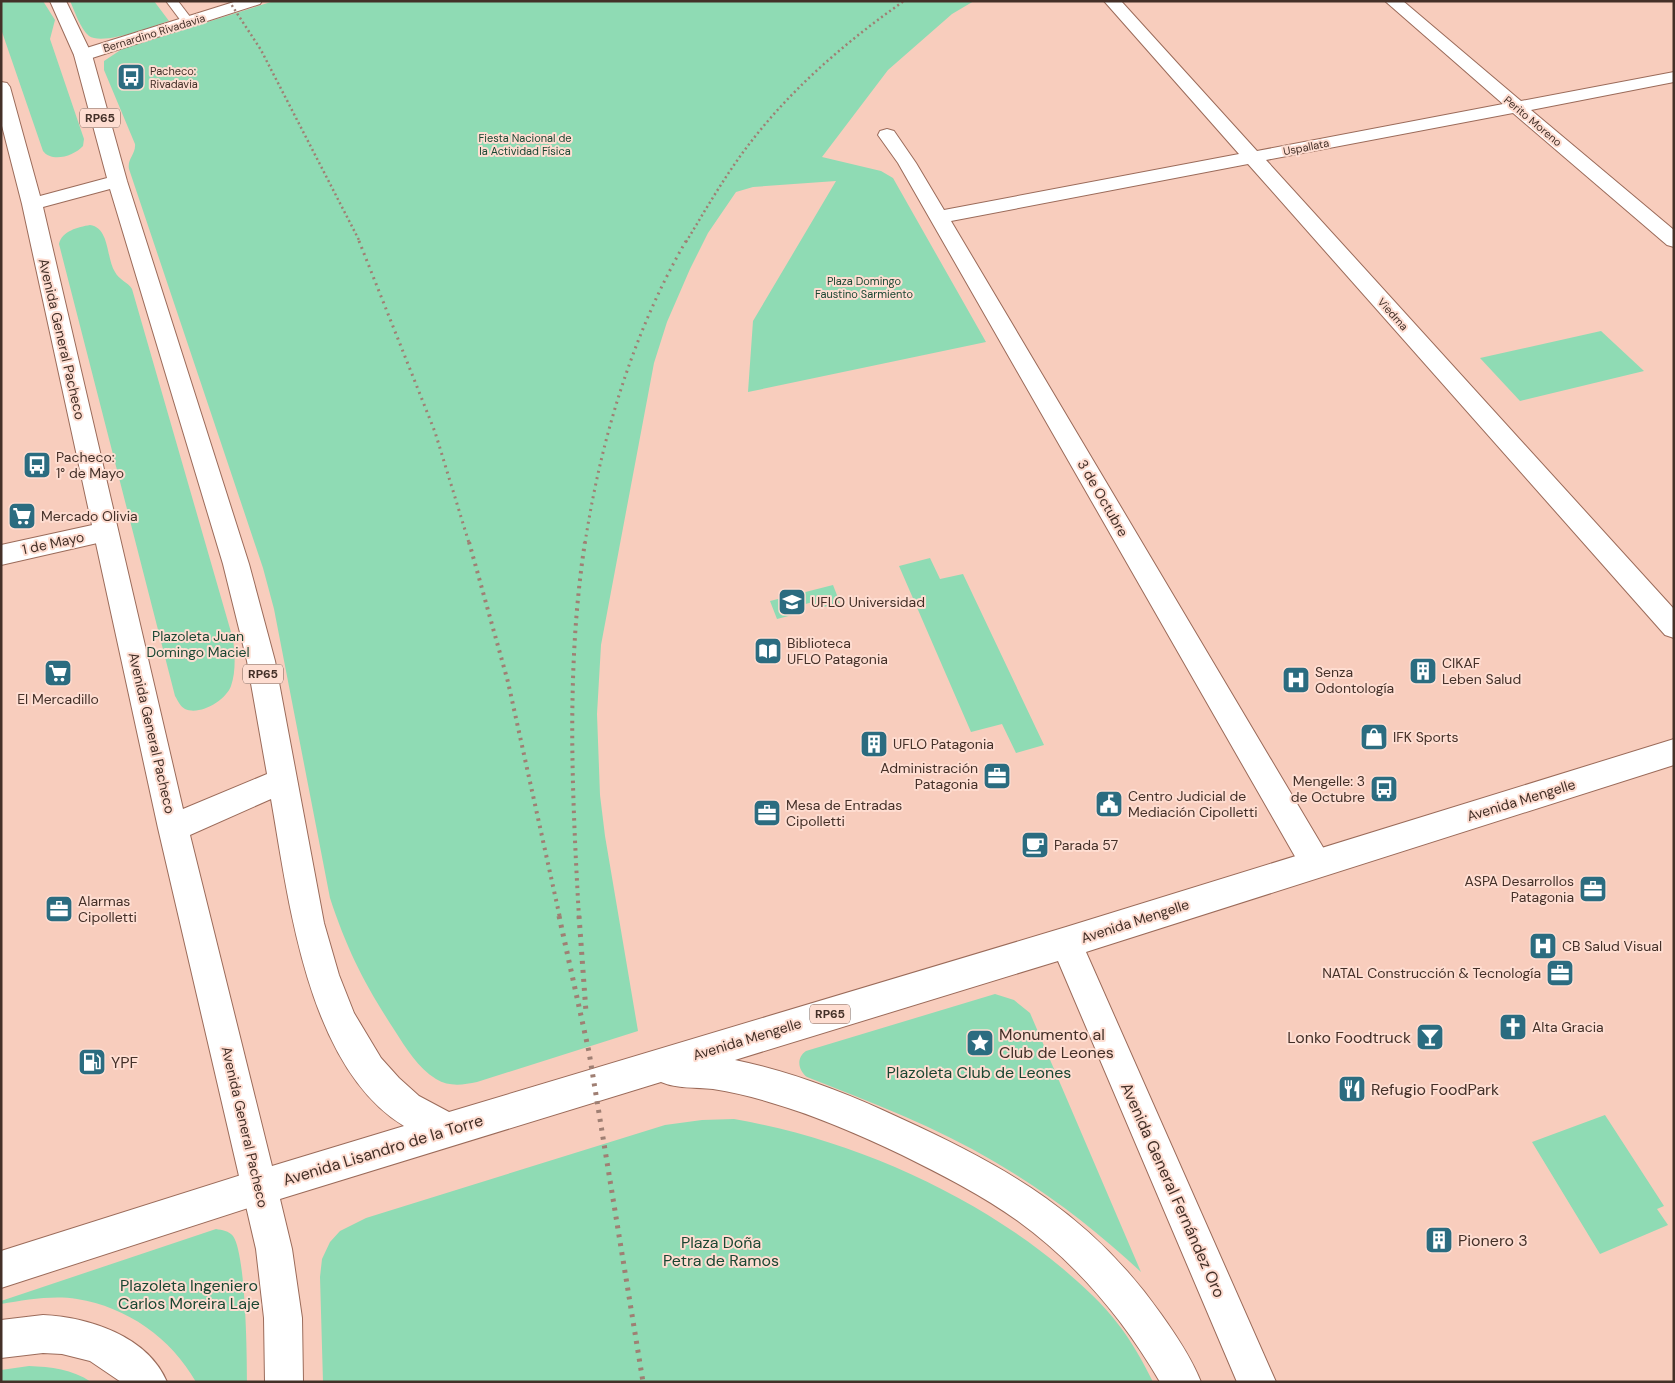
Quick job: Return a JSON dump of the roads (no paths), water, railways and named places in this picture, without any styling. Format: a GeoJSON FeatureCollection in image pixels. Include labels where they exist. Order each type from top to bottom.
{"type":"FeatureCollection","features":[{"type":"Feature","properties":{"kind":"main road","name":"RP65"},"geometry":{"type":"LineString","coordinates":[[58,1],[83,55],[118,181],[239,573],[261,661],[308,923],[319,966],[334,1010],[354,1050],[380,1084],[409,1109],[448,1130]]}},
{"type":"Feature","properties":{"kind":"main road","name":"Bernardino Rivadavia"},"geometry":{"type":"LineString","coordinates":[[83,55],[254,1]]}},
{"type":"Feature","properties":{"kind":"main road","name":"Viedma"},"geometry":{"type":"LineString","coordinates":[[1112,1],[1674,627]]}},
{"type":"Feature","properties":{"kind":"main road","name":"Perito Moreno"},"geometry":{"type":"LineString","coordinates":[[1393,1],[1674,241]]}},
{"type":"Feature","properties":{"kind":"main road","name":"Uspallata"},"geometry":{"type":"LineString","coordinates":[[939,218],[1674,77]]}},
{"type":"Feature","properties":{"kind":"main road","name":"Avenida General Pacheco"},"geometry":{"type":"LineString","coordinates":[[1,88],[32,204],[173,828],[260,1187],[280,1285],[284,1382]]}},
{"type":"Feature","properties":{"kind":"main road","name":"3 de Octubre"},"geometry":{"type":"LineString","coordinates":[[887,135],[898,148],[1316,864]]}},
{"type":"Feature","properties":{"kind":"main road"},"geometry":{"type":"LineString","coordinates":[[32,204],[118,181]]}},
{"type":"Feature","properties":{"kind":"main road","name":"1 de Mayo"},"geometry":{"type":"LineString","coordinates":[[1,555],[106,532]]}},
{"type":"Feature","properties":{"kind":"main road","name":"Avenida Mengelle"},"geometry":{"type":"LineString","coordinates":[[594,1086],[1066,943],[1674,752]]}},
{"type":"Feature","properties":{"kind":"main road"},"geometry":{"type":"LineString","coordinates":[[173,828],[282,782]]}},
{"type":"Feature","properties":{"kind":"main road","name":"Avenida General Fernández Oro"},"geometry":{"type":"LineString","coordinates":[[1066,943],[1257,1382]]}},
{"type":"Feature","properties":{"kind":"main road"},"geometry":{"type":"LineString","coordinates":[[653,1068],[718,1073],[775,1087],[837,1108],[941,1156],[1016,1198],[1058,1230],[1096,1265],[1130,1303],[1160,1344],[1182,1382]]}},
{"type":"Feature","properties":{"kind":"main road","name":"Avenida Lisandro de la Torre"},"geometry":{"type":"LineString","coordinates":[[1,1270],[260,1187],[594,1086]]}},
{"type":"Feature","properties":{"kind":"main road"},"geometry":{"type":"LineString","coordinates":[[1,1339],[24,1334],[62,1334],[97,1343],[124,1359],[148,1382]]}},
{"type":"Feature","properties":{"kind":"lane"},"geometry":{"type":"LineString","coordinates":[[172,1],[188,22]]}},
{"type":"Feature","properties":{"kind":"railway"},"geometry":{"type":"LineString","coordinates":[[229,1],[261,50],[360,242]]}},
{"type":"Feature","properties":{"kind":"railway"},"geometry":{"type":"LineString","coordinates":[[686,242],[741,155],[784,103],[822,66],[862,32],[904,1]]}},
{"type":"Feature","properties":{"kind":"railway"},"geometry":{"type":"LineString","coordinates":[[359,241],[435,432],[469,543]]}},
{"type":"Feature","properties":{"kind":"railway"},"geometry":{"type":"LineString","coordinates":[[585,543],[600,465],[622,387],[650,312],[686,241]]}},
{"type":"Feature","properties":{"kind":"railway"},"geometry":{"type":"LineString","coordinates":[[469,542],[508,682],[560,918]]}},
{"type":"Feature","properties":{"kind":"railway"},"geometry":{"type":"LineString","coordinates":[[579,918],[572,730],[575,635],[585,542]]}},
{"type":"Feature","properties":{"kind":"railway"},"geometry":{"type":"LineString","coordinates":[[559,916],[589,1052],[643,1382]]}},
{"type":"Feature","properties":{"kind":"railway"},"geometry":{"type":"LineString","coordinates":[[579,916],[586,1012]]}},
{"type":"Feature","properties":{"kind":"place","name":"Pacheco: Rivadavia"},"geometry":{"type":"Point","coordinates":[131,77]}},
{"type":"Feature","properties":{"kind":"place","name":"Pacheco: 1° de Mayo"},"geometry":{"type":"Point","coordinates":[37,465]}},
{"type":"Feature","properties":{"kind":"place","name":"Mercado Olivia"},"geometry":{"type":"Point","coordinates":[22,516]}},
{"type":"Feature","properties":{"kind":"place","name":"UFLO Universidad"},"geometry":{"type":"Point","coordinates":[792,602]}},
{"type":"Feature","properties":{"kind":"place","name":"Biblioteca UFLO Patagonia"},"geometry":{"type":"Point","coordinates":[768,651]}},
{"type":"Feature","properties":{"kind":"place","name":"CIKAF Leben Salud"},"geometry":{"type":"Point","coordinates":[1423,671]}},
{"type":"Feature","properties":{"kind":"place","name":"El Mercadillo"},"geometry":{"type":"Point","coordinates":[58,673]}},
{"type":"Feature","properties":{"kind":"place","name":"Senza Odontología"},"geometry":{"type":"Point","coordinates":[1296,680]}},
{"type":"Feature","properties":{"kind":"place","name":"IFK Sports"},"geometry":{"type":"Point","coordinates":[1374,737]}},
{"type":"Feature","properties":{"kind":"place","name":"UFLO Patagonia"},"geometry":{"type":"Point","coordinates":[874,744]}},
{"type":"Feature","properties":{"kind":"place","name":"Administración Patagonia"},"geometry":{"type":"Point","coordinates":[997,776]}},
{"type":"Feature","properties":{"kind":"place","name":"Mengelle: 3 de Octubre"},"geometry":{"type":"Point","coordinates":[1384,789]}},
{"type":"Feature","properties":{"kind":"place","name":"Centro Judicial de Mediación Cipolletti"},"geometry":{"type":"Point","coordinates":[1109,804]}},
{"type":"Feature","properties":{"kind":"place","name":"Mesa de Entradas Cipolletti"},"geometry":{"type":"Point","coordinates":[767,813]}},
{"type":"Feature","properties":{"kind":"place","name":"Parada 57"},"geometry":{"type":"Point","coordinates":[1035,845]}},
{"type":"Feature","properties":{"kind":"place","name":"ASPA Desarrollos Patagonia"},"geometry":{"type":"Point","coordinates":[1593,889]}},
{"type":"Feature","properties":{"kind":"place","name":"Alarmas Cipolletti"},"geometry":{"type":"Point","coordinates":[59,909]}},
{"type":"Feature","properties":{"kind":"place","name":"CB Salud Visual"},"geometry":{"type":"Point","coordinates":[1543,946]}},
{"type":"Feature","properties":{"kind":"place","name":"NATAL Construcción & Tecnología"},"geometry":{"type":"Point","coordinates":[1560,973]}},
{"type":"Feature","properties":{"kind":"place","name":"Alta Gracia"},"geometry":{"type":"Point","coordinates":[1513,1027]}},
{"type":"Feature","properties":{"kind":"place","name":"Lonko Foodtruck"},"geometry":{"type":"Point","coordinates":[1430,1037]}},
{"type":"Feature","properties":{"kind":"place","name":"Monumento al Club de Leones"},"geometry":{"type":"Point","coordinates":[980,1043]}},
{"type":"Feature","properties":{"kind":"place","name":"YPF"},"geometry":{"type":"Point","coordinates":[92,1062]}},
{"type":"Feature","properties":{"kind":"place","name":"Refugio FoodPark"},"geometry":{"type":"Point","coordinates":[1352,1089]}},
{"type":"Feature","properties":{"kind":"place","name":"Pionero 3"},"geometry":{"type":"Point","coordinates":[1439,1240]}},
{"type":"Feature","properties":{"kind":"park label","name":"Fiesta Nacional de la Actividad Física"},"geometry":{"type":"Point","coordinates":[525,144]}},
{"type":"Feature","properties":{"kind":"park label","name":"Plaza Domingo Faustino Sarmiento"},"geometry":{"type":"Point","coordinates":[864,287]}},
{"type":"Feature","properties":{"kind":"park label","name":"Plazoleta Juan Domingo Maciel"},"geometry":{"type":"Point","coordinates":[198,644]}},
{"type":"Feature","properties":{"kind":"park label","name":"Plazoleta Club de Leones"},"geometry":{"type":"Point","coordinates":[979,1072]}},
{"type":"Feature","properties":{"kind":"park label","name":"Plaza Doña Petra de Ramos"},"geometry":{"type":"Point","coordinates":[721,1251]}},
{"type":"Feature","properties":{"kind":"park label","name":"Plazoleta Ingeniero Carlos Moreira Laje"},"geometry":{"type":"Point","coordinates":[189,1294]}}]}
